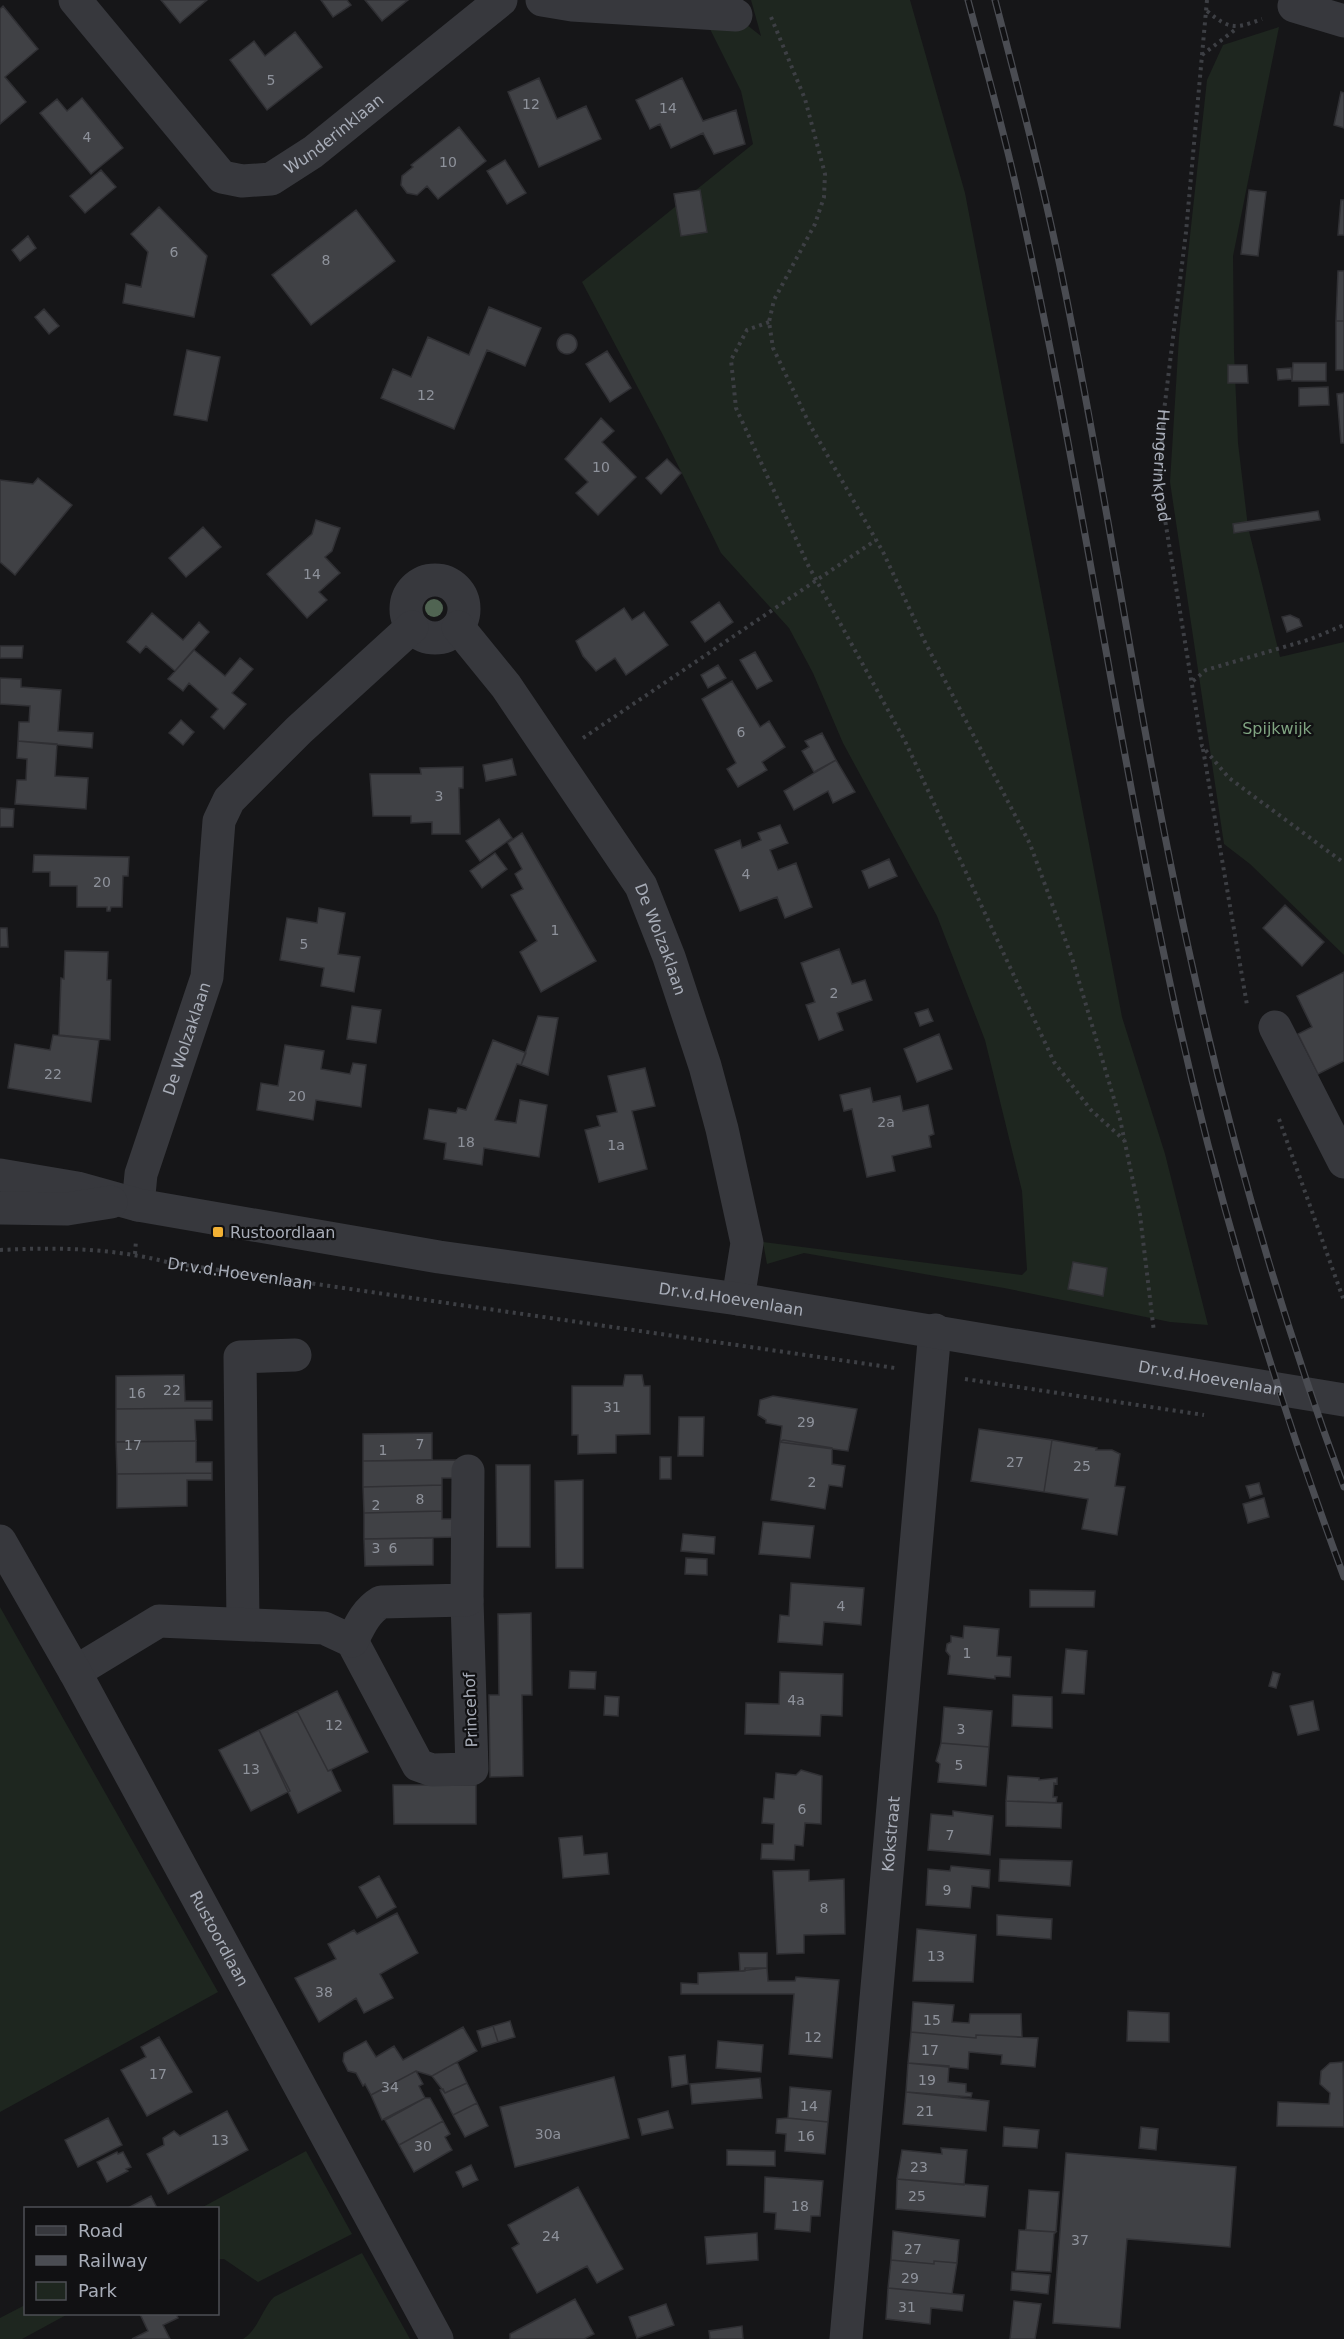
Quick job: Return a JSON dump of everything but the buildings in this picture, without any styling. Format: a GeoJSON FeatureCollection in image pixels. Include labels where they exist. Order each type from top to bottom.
{"type":"FeatureCollection","features":[{"type":"Feature","properties":{"kind":"street","name":"Wunderinklaan"},"geometry":{"type":"LineString","coordinates":[[75,0],[222,177],[256,181],[271,179],[313,152],[501,0]]}},
{"type":"Feature","properties":{"kind":"street"},"geometry":{"type":"LineString","coordinates":[[542,0],[572,5],[752,11]]}},
{"type":"Feature","properties":{"kind":"street"},"geometry":{"type":"LineString","coordinates":[[1294,6],[1344,21]]}},
{"type":"Feature","properties":{"kind":"street"},"geometry":{"type":"LineString","coordinates":[[429,581],[442,581],[453,587],[462,597],[464,610],[458,627],[441,638],[428,638],[412,627],[406,609],[409,596],[417,586],[429,581]]}},
{"type":"Feature","properties":{"kind":"street","name":"De Wolzaklaan"},"geometry":{"type":"LineString","coordinates":[[128,1203],[141,1174],[207,977],[219,821],[229,800],[307,723],[412,627]]}},
{"type":"Feature","properties":{"kind":"street","name":"De Wolzaklaan"},"geometry":{"type":"LineString","coordinates":[[458,627],[506,686],[641,886],[669,957],[716,1108],[747,1243],[738,1299]]}},
{"type":"Feature","properties":{"kind":"street"},"geometry":{"type":"LineString","coordinates":[[1275,1027],[1344,1162]]}},
{"type":"Feature","properties":{"kind":"street","name":"Dr.v.d.Hoevenlaan"},"geometry":{"type":"LineString","coordinates":[[0,1175],[77,1188],[128,1203],[439,1257],[738,1299],[935,1330],[1344,1400]]}},
{"type":"Feature","properties":{"kind":"street","name":"Dr.v.d.Hoevenlaan"},"geometry":{"type":"LineString","coordinates":[[0,1208],[67,1209],[128,1203]]}},
{"type":"Feature","properties":{"kind":"street","name":"Kokstraat"},"geometry":{"type":"LineString","coordinates":[[846,2339],[935,1330]]}},
{"type":"Feature","properties":{"kind":"street"},"geometry":{"type":"LineString","coordinates":[[243,1623],[240,1357],[295,1355]]}},
{"type":"Feature","properties":{"kind":"street","name":"Princehof"},"geometry":{"type":"LineString","coordinates":[[352,1641],[418,1765],[432,1770],[472,1769],[467,1600],[468,1471]]}},
{"type":"Feature","properties":{"kind":"street","name":"Rustoordlaan"},"geometry":{"type":"LineString","coordinates":[[0,1541],[75,1672],[437,2339]]}},
{"type":"Feature","properties":{"kind":"street"},"geometry":{"type":"LineString","coordinates":[[75,1672],[159,1621],[324,1628],[352,1641],[362,1620],[372,1608],[381,1602],[467,1600]]}},
{"type":"Feature","properties":{"kind":"path","name":"Hungerinkpad"},"geometry":{"type":"LineString","coordinates":[[1207,0],[1186,232],[1164,411],[1159,483],[1202,746],[1229,778],[1344,863]]}},
{"type":"Feature","properties":{"kind":"path"},"geometry":{"type":"LineString","coordinates":[[1201,56],[1237,28],[1294,6]]}},
{"type":"Feature","properties":{"kind":"path"},"geometry":{"type":"LineString","coordinates":[[1207,10],[1222,23],[1237,28]]}},
{"type":"Feature","properties":{"kind":"path"},"geometry":{"type":"LineString","coordinates":[[752,11],[805,99],[825,174],[824,196],[815,224],[774,300],[769,322],[773,348],[787,379],[876,540],[926,644],[1030,844],[1072,958],[1125,1140],[1140,1215],[1155,1343]]}},
{"type":"Feature","properties":{"kind":"path"},"geometry":{"type":"LineString","coordinates":[[769,322],[747,330],[731,360],[736,408],[816,580],[905,741],[1054,1062],[1090,1110],[1125,1140]]}},
{"type":"Feature","properties":{"kind":"path"},"geometry":{"type":"LineString","coordinates":[[554,756],[627,710],[734,634],[876,540]]}},
{"type":"Feature","properties":{"kind":"path"},"geometry":{"type":"LineString","coordinates":[[1192,681],[1206,670],[1311,639],[1344,626]]}},
{"type":"Feature","properties":{"kind":"path","name":"Dr.v.d.Hoevenlaan"},"geometry":{"type":"LineString","coordinates":[[0,1250],[53,1247],[137,1254],[171,1263],[930,1373],[1154,1410]]}},
{"type":"Feature","properties":{"kind":"green space"},"geometry":{"type":"Polygon","coordinates":[[[751,0],[910,0],[965,193],[1122,1017],[1165,1154],[1208,1325],[1170,1322],[1004,1288],[804,1253],[767,1264],[763,1242],[1022,1275],[1027,1270],[1022,1191],[985,1040],[937,916],[843,743],[813,673],[789,628],[721,553],[664,437],[582,282],[753,144],[741,91],[706,21],[747,25],[761,36],[751,0]]]}},
{"type":"Feature","properties":{"kind":"green space","name":"Spijkwijk"},"geometry":{"type":"Polygon","coordinates":[[[1279,27],[1233,256],[1238,443],[1248,527],[1280,657],[1344,642],[1344,955],[1250,864],[1224,844],[1170,482],[1179,337],[1207,80],[1223,45],[1279,27]]]}},
{"type":"Feature","properties":{"kind":"green space"},"geometry":{"type":"Polygon","coordinates":[[[0,1607],[218,1992],[0,2112],[0,1607]]]}},
{"type":"Feature","properties":{"kind":"green space"},"geometry":{"type":"Polygon","coordinates":[[[306,2151],[352,2234],[258,2282],[224,2259],[219,2259],[219,2207],[203,2207],[306,2151]]]}},
{"type":"Feature","properties":{"kind":"green space"},"geometry":{"type":"Polygon","coordinates":[[[362,2253],[410,2339],[243,2339],[252,2330],[274,2297],[362,2253]]]}},
{"type":"Feature","properties":{"kind":"green space"},"geometry":{"type":"Polygon","coordinates":[[[24,2306],[24,2315],[66,2315],[22,2339],[0,2339],[0,2318],[24,2306]]]}},
{"type":"Feature","properties":{"kind":"railway"},"geometry":{"type":"LineString","coordinates":[[968,0],[1010,159],[1037,282],[1149,883],[1187,1059],[1246,1283],[1292,1431],[1344,1577]]}},
{"type":"Feature","properties":{"kind":"railway"},"geometry":{"type":"LineString","coordinates":[[995,0],[1039,172],[1062,276],[1096,452],[1142,716],[1176,891],[1210,1042],[1243,1171],[1280,1299],[1344,1487]]}},
{"type":"Feature","properties":{"kind":"place","name":"Rustoordlaan"},"geometry":{"type":"Point","coordinates":[218,1232]}}]}
